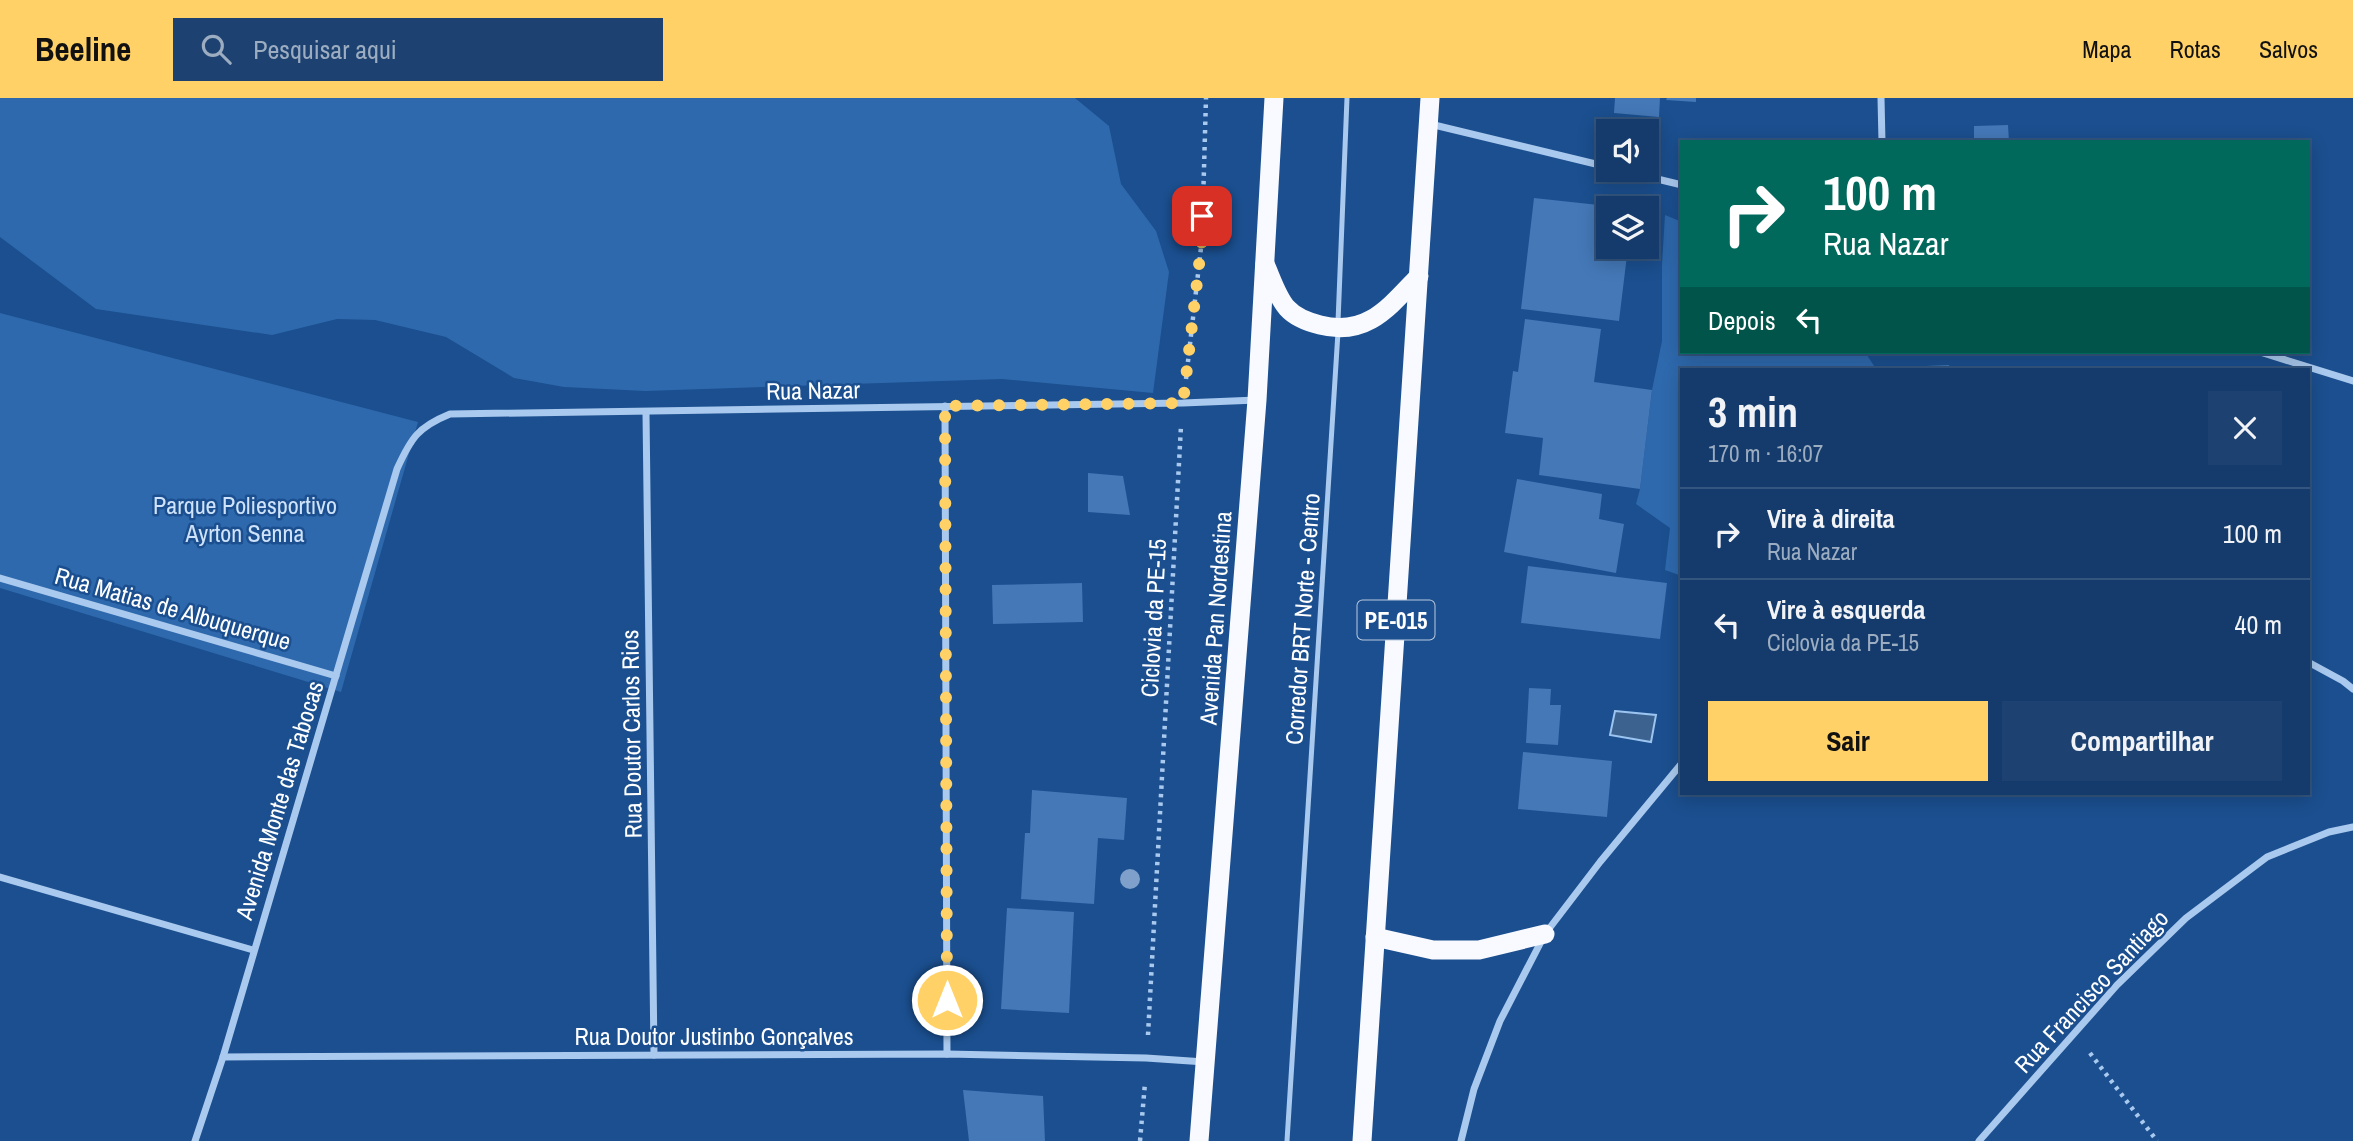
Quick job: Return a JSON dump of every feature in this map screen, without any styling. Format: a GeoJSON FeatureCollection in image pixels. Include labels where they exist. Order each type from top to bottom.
{"type":"FeatureCollection","features":[{"type":"Feature","properties":{"kind":"highway","name":"Avenida Pan Nordestina"},"geometry":{"type":"LineString","coordinates":[[1199,1141],[1257,400],[1274,98]]}},
{"type":"Feature","properties":{"kind":"highway","name":"PE-015"},"geometry":{"type":"LineString","coordinates":[[1362,1141],[1430,98]]}},
{"type":"Feature","properties":{"kind":"highway"},"geometry":{"type":"LineString","coordinates":[[1264,263],[1286,308],[1306,322],[1338,330],[1369,323],[1419,276]]}},
{"type":"Feature","properties":{"kind":"highway"},"geometry":{"type":"LineString","coordinates":[[1376,937],[1433,950],[1479,950],[1545,934]]}},
{"type":"Feature","properties":{"kind":"street"},"geometry":{"type":"LineString","coordinates":[[1881,98],[1882,140]]}},
{"type":"Feature","properties":{"kind":"street"},"geometry":{"type":"LineString","coordinates":[[1430,124],[1596,164]]}},
{"type":"Feature","properties":{"kind":"street"},"geometry":{"type":"LineString","coordinates":[[1659,179],[1680,185]]}},
{"type":"Feature","properties":{"kind":"street"},"geometry":{"type":"LineString","coordinates":[[2266,354],[2353,381]]}},
{"type":"Feature","properties":{"kind":"street","name":"Rua Nazar"},"geometry":{"type":"LineString","coordinates":[[397,469],[410,442],[430,422],[450,415],[1257,400]]}},
{"type":"Feature","properties":{"kind":"street"},"geometry":{"type":"LineString","coordinates":[[945,406],[947,1054]]}},
{"type":"Feature","properties":{"kind":"street","name":"Rua Doutor Carlos Rios"},"geometry":{"type":"LineString","coordinates":[[646,413],[654,1055]]}},
{"type":"Feature","properties":{"kind":"street","name":"Avenida Monte das Tabocas"},"geometry":{"type":"LineString","coordinates":[[195,1141],[223,1057],[397,469]]}},
{"type":"Feature","properties":{"kind":"street","name":"Rua Matias de Albuquerque"},"geometry":{"type":"LineString","coordinates":[[0,578],[336,676]]}},
{"type":"Feature","properties":{"kind":"street"},"geometry":{"type":"LineString","coordinates":[[2310,663],[2353,689]]}},
{"type":"Feature","properties":{"kind":"street"},"geometry":{"type":"LineString","coordinates":[[1461,1141],[1474,1089],[1500,1021],[1545,934],[1680,765]]}},
{"type":"Feature","properties":{"kind":"street","name":"Rua Francisco Santiago"},"geometry":{"type":"LineString","coordinates":[[1979,1141],[2117,985],[2186,918],[2267,857],[2329,832],[2353,827]]}},
{"type":"Feature","properties":{"kind":"street"},"geometry":{"type":"LineString","coordinates":[[0,877],[253,950]]}},
{"type":"Feature","properties":{"kind":"street","name":"Rua Doutor Justinbo Gonçalves"},"geometry":{"type":"LineString","coordinates":[[223,1057],[947,1054],[1146,1058],[1206,1062]]}},
{"type":"Feature","properties":{"kind":"lane","name":"Corredor BRT Norte - Centro"},"geometry":{"type":"LineString","coordinates":[[1287,1141],[1338,330],[1348,98]]}},
{"type":"Feature","properties":{"kind":"path","name":"Ciclovia da PE-15"},"geometry":{"type":"LineString","coordinates":[[1140,1141],[1183,403],[1202,239],[1206,98]]}},
{"type":"Feature","properties":{"kind":"path"},"geometry":{"type":"LineString","coordinates":[[2074,1033],[2157,1141]]}},
{"type":"Feature","properties":{"kind":"green space"},"geometry":{"type":"Polygon","coordinates":[[[0,98],[1075,98],[1109,126],[1121,184],[1156,231],[1169,272],[1153,393],[1002,379],[645,391],[564,387],[514,378],[446,337],[375,320],[337,319],[272,335],[96,309],[0,237],[0,98]]]}},
{"type":"Feature","properties":{"kind":"green space"},"geometry":{"type":"Polygon","coordinates":[[[1665,215],[1680,221],[1680,354],[1866,354],[1875,368],[1680,368],[1680,575],[1665,570],[1670,528],[1636,504],[1652,390],[1662,341],[1665,215]]]}},
{"type":"Feature","properties":{"kind":"green space","name":"Parque Poliesportivo Ayrton Senna"},"geometry":{"type":"Polygon","coordinates":[[[0,313],[418,422],[341,692],[0,588],[0,313]]]}},
{"type":"Feature","properties":{"kind":"shaded area"},"geometry":{"type":"Polygon","coordinates":[[[1615,711],[1656,715],[1651,742],[1610,735],[1615,711]]]}},
{"type":"Feature","properties":{"kind":"building"},"geometry":{"type":"Polygon","coordinates":[[[1615,98],[1660,98],[1659,117],[1614,113],[1615,98]]]}},
{"type":"Feature","properties":{"kind":"building"},"geometry":{"type":"Polygon","coordinates":[[[1696,98],[1696,102],[1666,100],[1696,98]]]}},
{"type":"Feature","properties":{"kind":"building"},"geometry":{"type":"Polygon","coordinates":[[[2008,125],[2009,140],[1974,140],[1974,126],[2008,125]]]}},
{"type":"Feature","properties":{"kind":"building"},"geometry":{"type":"Polygon","coordinates":[[[1534,198],[1596,205],[1596,259],[1627,259],[1619,321],[1521,309],[1534,198]]]}},
{"type":"Feature","properties":{"kind":"building"},"geometry":{"type":"Polygon","coordinates":[[[1525,319],[1601,329],[1594,382],[1652,390],[1640,489],[1539,475],[1543,438],[1505,433],[1513,371],[1518,372],[1525,319]]]}},
{"type":"Feature","properties":{"kind":"building"},"geometry":{"type":"Polygon","coordinates":[[[1949,365],[1950,368],[1902,368],[1949,365]]]}},
{"type":"Feature","properties":{"kind":"building"},"geometry":{"type":"Polygon","coordinates":[[[1088,473],[1123,476],[1130,515],[1088,512],[1088,473]]]}},
{"type":"Feature","properties":{"kind":"building"},"geometry":{"type":"Polygon","coordinates":[[[1517,479],[1602,494],[1599,519],[1624,524],[1616,573],[1504,552],[1517,479]]]}},
{"type":"Feature","properties":{"kind":"building"},"geometry":{"type":"Polygon","coordinates":[[[1528,566],[1667,583],[1660,639],[1521,623],[1528,566]]]}},
{"type":"Feature","properties":{"kind":"building"},"geometry":{"type":"Polygon","coordinates":[[[1082,583],[1083,622],[993,624],[992,585],[1082,583]]]}},
{"type":"Feature","properties":{"kind":"building"},"geometry":{"type":"Polygon","coordinates":[[[1529,688],[1551,689],[1550,705],[1561,705],[1558,745],[1526,743],[1529,688]]]}},
{"type":"Feature","properties":{"kind":"building"},"geometry":{"type":"Polygon","coordinates":[[[1523,752],[1612,761],[1607,817],[1518,809],[1523,752]]]}},
{"type":"Feature","properties":{"kind":"building"},"geometry":{"type":"Polygon","coordinates":[[[1032,790],[1127,798],[1124,840],[1098,838],[1094,904],[1021,899],[1025,833],[1030,833],[1032,790]]]}},
{"type":"Feature","properties":{"kind":"building"},"geometry":{"type":"Polygon","coordinates":[[[1007,908],[1074,912],[1069,1013],[1001,1009],[1007,908]]]}},
{"type":"Feature","properties":{"kind":"building"},"geometry":{"type":"Polygon","coordinates":[[[963,1090],[1043,1096],[1045,1141],[969,1141],[963,1090]]]}},
{"type":"Feature","properties":{"kind":"route"},"geometry":{"type":"LineString","coordinates":[[947,1000],[945,406],[1183,403],[1202,239],[1202,216]]}}]}
